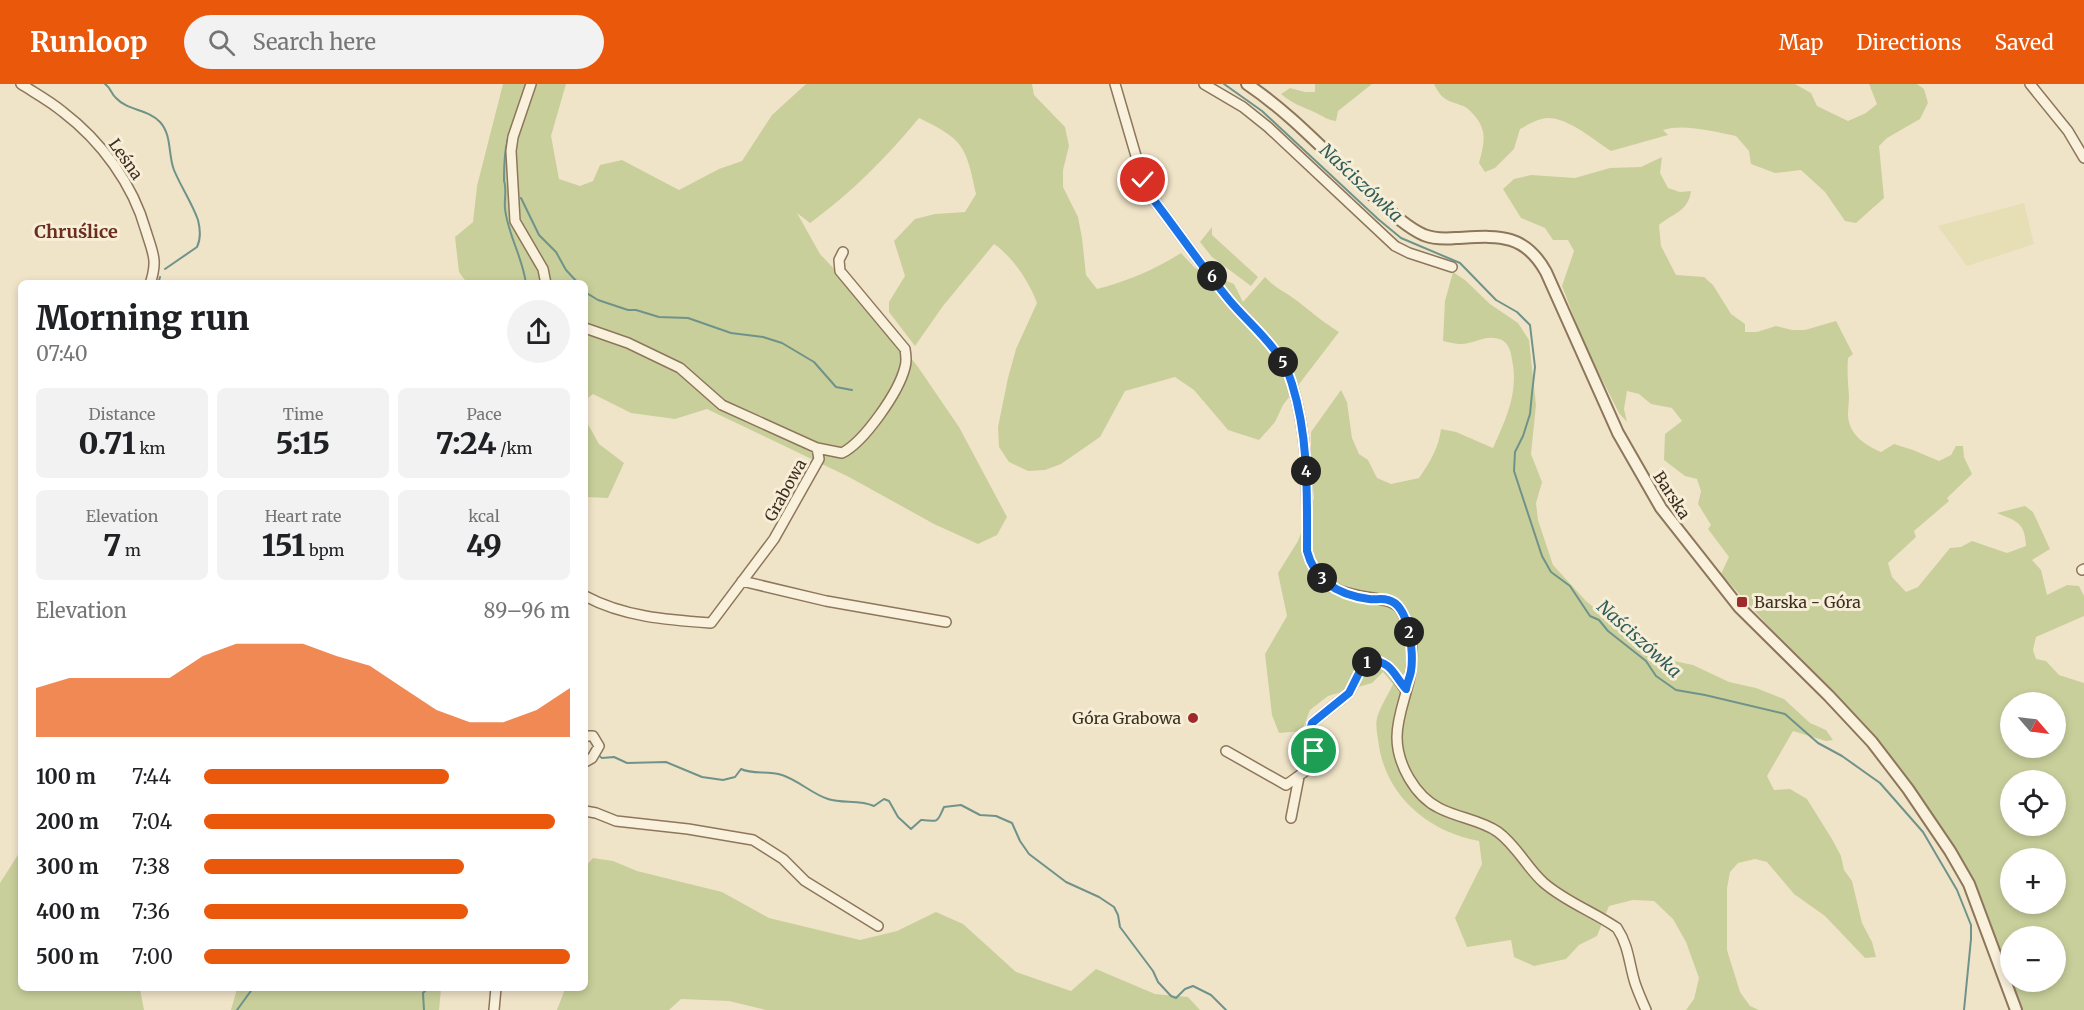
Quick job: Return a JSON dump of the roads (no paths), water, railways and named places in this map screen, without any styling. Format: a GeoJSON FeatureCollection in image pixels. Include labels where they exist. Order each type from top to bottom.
{"type":"FeatureCollection","features":[{"type":"Feature","properties":{"kind":"street","name":"Leśna"},"geometry":{"type":"LineString","coordinates":[[21,84],[63,112],[96,142],[130,189],[156,263],[151,280]]}},
{"type":"Feature","properties":{"kind":"street"},"geometry":{"type":"LineString","coordinates":[[531,84],[513,137],[511,151],[515,221],[543,269],[545,280]]}},
{"type":"Feature","properties":{"kind":"street"},"geometry":{"type":"LineString","coordinates":[[1115,84],[1143,180],[1150,195],[1230,301],[1270,345],[1292,382],[1306,457],[1307,551],[1310,563],[1317,574],[1330,585],[1359,597],[1388,600],[1396,603],[1402,612],[1409,631],[1412,651],[1411,670],[1398,724],[1397,739],[1408,777],[1420,792],[1438,808],[1498,832],[1541,880],[1554,891],[1617,928],[1624,938],[1635,983],[1646,1010]]}},
{"type":"Feature","properties":{"kind":"street"},"geometry":{"type":"LineString","coordinates":[[1204,84],[1243,107],[1268,127],[1395,246],[1452,267]]}},
{"type":"Feature","properties":{"kind":"street","name":"Barska"},"geometry":{"type":"LineString","coordinates":[[1247,84],[1282,108],[1364,187],[1395,215],[1418,231],[1436,238],[1504,237],[1519,242],[1536,255],[1546,272],[1618,433],[1661,508],[1739,607],[1872,742],[1908,789],[1967,878],[2016,1010]]}},
{"type":"Feature","properties":{"kind":"street"},"geometry":{"type":"LineString","coordinates":[[2030,84],[2068,130],[2084,158]]}},
{"type":"Feature","properties":{"kind":"street"},"geometry":{"type":"LineString","coordinates":[[817,448],[842,453],[858,443],[892,396],[905,367],[906,349],[840,271],[839,260],[843,252]]}},
{"type":"Feature","properties":{"kind":"street","name":"Grabowa"},"geometry":{"type":"LineString","coordinates":[[588,329],[628,343],[680,369],[722,405],[817,448],[819,459],[774,539],[711,623],[648,618],[604,606],[588,598]]}},
{"type":"Feature","properties":{"kind":"street"},"geometry":{"type":"LineString","coordinates":[[742,581],[826,601],[946,622]]}},
{"type":"Feature","properties":{"kind":"street"},"geometry":{"type":"LineString","coordinates":[[1226,750],[1286,785],[1311,767],[1314,751],[1310,731],[1312,723],[1349,693],[1363,665],[1370,660],[1382,661],[1391,668],[1406,689]]}},
{"type":"Feature","properties":{"kind":"street"},"geometry":{"type":"LineString","coordinates":[[588,736],[593,736],[599,746],[588,760]]}},
{"type":"Feature","properties":{"kind":"street"},"geometry":{"type":"LineString","coordinates":[[1291,818],[1299,777]]}},
{"type":"Feature","properties":{"kind":"street"},"geometry":{"type":"LineString","coordinates":[[588,812],[616,821],[688,829],[753,840],[783,859],[805,881],[878,926]]}},
{"type":"Feature","properties":{"kind":"street"},"geometry":{"type":"LineString","coordinates":[[494,1010],[496,991]]}},
{"type":"Feature","properties":{"kind":"waterway"},"geometry":{"type":"LineString","coordinates":[[105,84],[121,102],[150,115],[164,127],[174,170],[198,220],[200,234],[197,247],[165,269]]}},
{"type":"Feature","properties":{"kind":"waterway","name":"Naściszówka"},"geometry":{"type":"LineString","coordinates":[[1224,84],[1262,111],[1401,238],[1460,263],[1496,300],[1517,312],[1530,325],[1535,367],[1530,414],[1515,452],[1514,471],[1542,556],[1551,572],[1570,586],[1590,616],[1599,620],[1608,631],[1646,661],[1656,676],[1676,690],[1785,714],[1818,743],[1842,756],[1880,783],[1923,832],[1957,890],[1971,925],[1964,1010]]}},
{"type":"Feature","properties":{"kind":"waterway"},"geometry":{"type":"LineString","coordinates":[[514,121],[505,158],[505,209],[525,280]]}},
{"type":"Feature","properties":{"kind":"waterway"},"geometry":{"type":"LineString","coordinates":[[521,198],[539,235],[556,252],[566,270],[575,280]]}},
{"type":"Feature","properties":{"kind":"waterway"},"geometry":{"type":"LineString","coordinates":[[588,294],[598,300],[628,310],[659,317],[688,318],[731,333],[763,337],[782,343],[814,362],[836,387],[852,390]]}},
{"type":"Feature","properties":{"kind":"waterway"},"geometry":{"type":"LineString","coordinates":[[598,755],[602,758],[614,757],[627,763],[666,762],[702,777],[723,780],[735,777],[741,769],[777,774],[794,780],[822,797],[834,800],[874,806],[884,799],[889,801],[898,817],[911,829],[921,820],[937,820],[944,807],[961,805],[980,815],[996,816],[1012,823],[1029,854],[1066,882],[1099,897],[1114,907],[1120,927],[1153,971],[1158,982],[1171,996],[1176,998],[1185,989],[1193,986],[1211,995],[1226,1010]]}},
{"type":"Feature","properties":{"kind":"waterway"},"geometry":{"type":"LineString","coordinates":[[237,1010],[251,991]]}},
{"type":"Feature","properties":{"kind":"waterway"},"geometry":{"type":"LineString","coordinates":[[424,1010],[423,993],[425,991]]}},
{"type":"Feature","properties":{"kind":"place","name":"Barska - Góra"},"geometry":{"type":"Point","coordinates":[1742,602]}},
{"type":"Feature","properties":{"kind":"place","name":"Góra Grabowa"},"geometry":{"type":"Point","coordinates":[1193,718]}},
{"type":"Feature","properties":{"kind":"district","name":"Chruślice"},"geometry":{"type":"Point","coordinates":[76,232]}}]}
